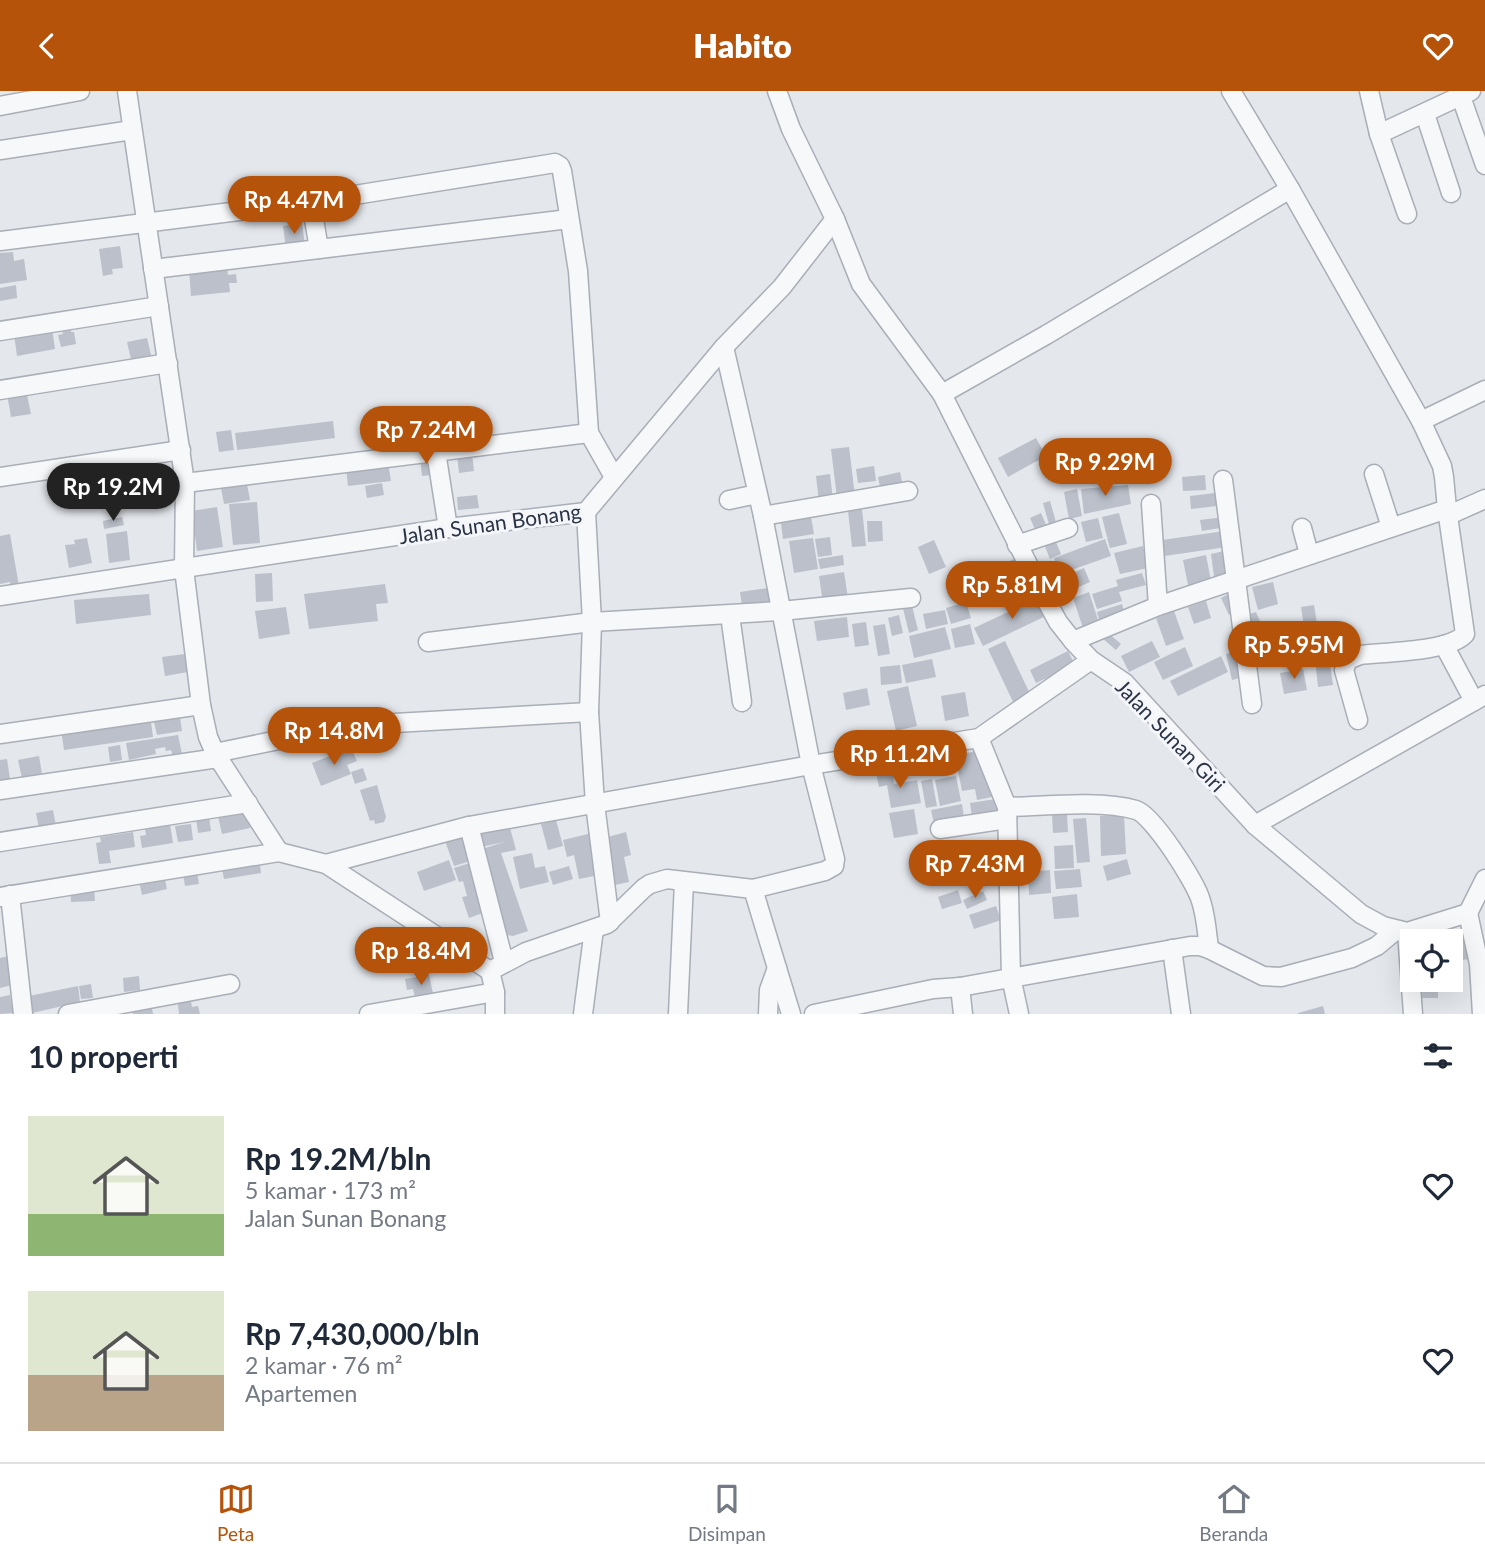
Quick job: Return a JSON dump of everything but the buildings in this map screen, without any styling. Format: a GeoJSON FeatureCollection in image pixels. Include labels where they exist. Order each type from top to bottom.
{"type":"FeatureCollection","features":[{"type":"Feature","properties":{"kind":"street"},"geometry":{"type":"LineString","coordinates":[[0,106],[80,91]]}},
{"type":"Feature","properties":{"kind":"street"},"geometry":{"type":"LineString","coordinates":[[127,91],[185,483],[184,569],[201,705],[208,737],[216,756],[279,852]]}},
{"type":"Feature","properties":{"kind":"street"},"geometry":{"type":"LineString","coordinates":[[777,91],[791,129],[835,219]]}},
{"type":"Feature","properties":{"kind":"street"},"geometry":{"type":"LineString","coordinates":[[1231,91],[1290,189],[1421,421],[1441,466],[1465,633],[1460,639],[1444,645],[1360,655],[1349,660],[1344,670],[1358,720]]}},
{"type":"Feature","properties":{"kind":"street"},"geometry":{"type":"LineString","coordinates":[[1368,91],[1379,134],[1407,214]]}},
{"type":"Feature","properties":{"kind":"street"},"geometry":{"type":"LineString","coordinates":[[1379,134],[1464,93],[1485,162]]}},
{"type":"Feature","properties":{"kind":"street"},"geometry":{"type":"LineString","coordinates":[[1425,114],[1451,193]]}},
{"type":"Feature","properties":{"kind":"street"},"geometry":{"type":"LineString","coordinates":[[0,150],[132,129]]}},
{"type":"Feature","properties":{"kind":"street"},"geometry":{"type":"LineString","coordinates":[[0,241],[311,202],[555,163],[562,171],[578,271],[589,433],[614,477]]}},
{"type":"Feature","properties":{"kind":"street"},"geometry":{"type":"LineString","coordinates":[[942,394],[1290,189]]}},
{"type":"Feature","properties":{"kind":"street"},"geometry":{"type":"LineString","coordinates":[[311,202],[319,249]]}},
{"type":"Feature","properties":{"kind":"street"},"geometry":{"type":"LineString","coordinates":[[153,269],[569,219]]}},
{"type":"Feature","properties":{"kind":"street","name":"Jalan Sunan Bonang"},"geometry":{"type":"LineString","coordinates":[[0,596],[448,528],[586,512],[724,347],[782,287],[835,219]]}},
{"type":"Feature","properties":{"kind":"street","name":"Jalan Sunan Giri"},"geometry":{"type":"LineString","coordinates":[[835,219],[861,284],[942,394],[1017,545],[1058,622],[1073,641],[1091,660],[1125,683],[1255,825],[1361,914],[1400,931]]}},
{"type":"Feature","properties":{"kind":"street"},"geometry":{"type":"LineString","coordinates":[[0,331],[159,306]]}},
{"type":"Feature","properties":{"kind":"street"},"geometry":{"type":"LineString","coordinates":[[497,966],[545,944],[602,926],[650,884],[667,879],[753,888],[825,871],[834,866],[835,852],[811,765],[763,516],[724,347]]}},
{"type":"Feature","properties":{"kind":"street"},"geometry":{"type":"LineString","coordinates":[[0,390],[168,363]]}},
{"type":"Feature","properties":{"kind":"street"},"geometry":{"type":"LineString","coordinates":[[1421,421],[1485,390]]}},
{"type":"Feature","properties":{"kind":"street"},"geometry":{"type":"LineString","coordinates":[[185,483],[589,433]]}},
{"type":"Feature","properties":{"kind":"street"},"geometry":{"type":"LineString","coordinates":[[0,477],[181,450]]}},
{"type":"Feature","properties":{"kind":"street"},"geometry":{"type":"LineString","coordinates":[[436,452],[448,528]]}},
{"type":"Feature","properties":{"kind":"street"},"geometry":{"type":"LineString","coordinates":[[1374,474],[1391,527]]}},
{"type":"Feature","properties":{"kind":"street"},"geometry":{"type":"LineString","coordinates":[[1223,480],[1252,704]]}},
{"type":"Feature","properties":{"kind":"street"},"geometry":{"type":"LineString","coordinates":[[763,516],[908,491]]}},
{"type":"Feature","properties":{"kind":"street"},"geometry":{"type":"LineString","coordinates":[[729,500],[757,494]]}},
{"type":"Feature","properties":{"kind":"street"},"geometry":{"type":"LineString","coordinates":[[1073,641],[1158,606],[1391,527],[1485,499]]}},
{"type":"Feature","properties":{"kind":"street"},"geometry":{"type":"LineString","coordinates":[[1151,504],[1158,606]]}},
{"type":"Feature","properties":{"kind":"street"},"geometry":{"type":"LineString","coordinates":[[583,1014],[602,926],[589,712],[592,622],[586,512]]}},
{"type":"Feature","properties":{"kind":"street"},"geometry":{"type":"LineString","coordinates":[[1017,545],[1068,528]]}},
{"type":"Feature","properties":{"kind":"street"},"geometry":{"type":"LineString","coordinates":[[1302,528],[1309,554]]}},
{"type":"Feature","properties":{"kind":"street"},"geometry":{"type":"LineString","coordinates":[[428,642],[592,622],[781,611],[911,599]]}},
{"type":"Feature","properties":{"kind":"street"},"geometry":{"type":"LineString","coordinates":[[730,614],[742,702]]}},
{"type":"Feature","properties":{"kind":"street"},"geometry":{"type":"LineString","coordinates":[[1255,825],[1480,698],[1444,645]]}},
{"type":"Feature","properties":{"kind":"street"},"geometry":{"type":"LineString","coordinates":[[326,864],[470,826],[979,738],[1091,660]]}},
{"type":"Feature","properties":{"kind":"street"},"geometry":{"type":"LineString","coordinates":[[0,734],[201,705]]}},
{"type":"Feature","properties":{"kind":"street"},"geometry":{"type":"LineString","coordinates":[[0,790],[216,756],[332,729],[589,712]]}},
{"type":"Feature","properties":{"kind":"street"},"geometry":{"type":"LineString","coordinates":[[979,738],[1007,813],[1011,977],[1019,1014]]}},
{"type":"Feature","properties":{"kind":"street"},"geometry":{"type":"LineString","coordinates":[[0,842],[248,803]]}},
{"type":"Feature","properties":{"kind":"street"},"geometry":{"type":"LineString","coordinates":[[940,829],[1007,813],[1108,806],[1139,810],[1158,829],[1198,892],[1209,949]]}},
{"type":"Feature","properties":{"kind":"street"},"geometry":{"type":"LineString","coordinates":[[470,826],[497,966],[495,1014]]}},
{"type":"Feature","properties":{"kind":"street"},"geometry":{"type":"LineString","coordinates":[[23,1014],[5,896],[279,852],[326,864],[497,966]]}},
{"type":"Feature","properties":{"kind":"street"},"geometry":{"type":"LineString","coordinates":[[1482,1014],[1482,963],[1468,913],[1485,879]]}},
{"type":"Feature","properties":{"kind":"street"},"geometry":{"type":"LineString","coordinates":[[678,1014],[684,882]]}},
{"type":"Feature","properties":{"kind":"street"},"geometry":{"type":"LineString","coordinates":[[753,888],[791,1014]]}},
{"type":"Feature","properties":{"kind":"street"},"geometry":{"type":"LineString","coordinates":[[1408,929],[1468,913]]}},
{"type":"Feature","properties":{"kind":"street"},"geometry":{"type":"LineString","coordinates":[[814,1014],[933,989],[960,987],[1200,946],[1263,976],[1281,977],[1352,958],[1400,932]]}},
{"type":"Feature","properties":{"kind":"street"},"geometry":{"type":"LineString","coordinates":[[1172,949],[1181,1014]]}},
{"type":"Feature","properties":{"kind":"street"},"geometry":{"type":"LineString","coordinates":[[768,1014],[769,990],[777,968]]}},
{"type":"Feature","properties":{"kind":"street"},"geometry":{"type":"LineString","coordinates":[[68,1014],[230,984]]}},
{"type":"Feature","properties":{"kind":"street"},"geometry":{"type":"LineString","coordinates":[[960,987],[963,1014]]}},
{"type":"Feature","properties":{"kind":"street"},"geometry":{"type":"LineString","coordinates":[[369,1014],[495,992]]}},
{"type":"Feature","properties":{"kind":"street"},"geometry":{"type":"LineString","coordinates":[[1410,992],[1413,1014]]}}]}
